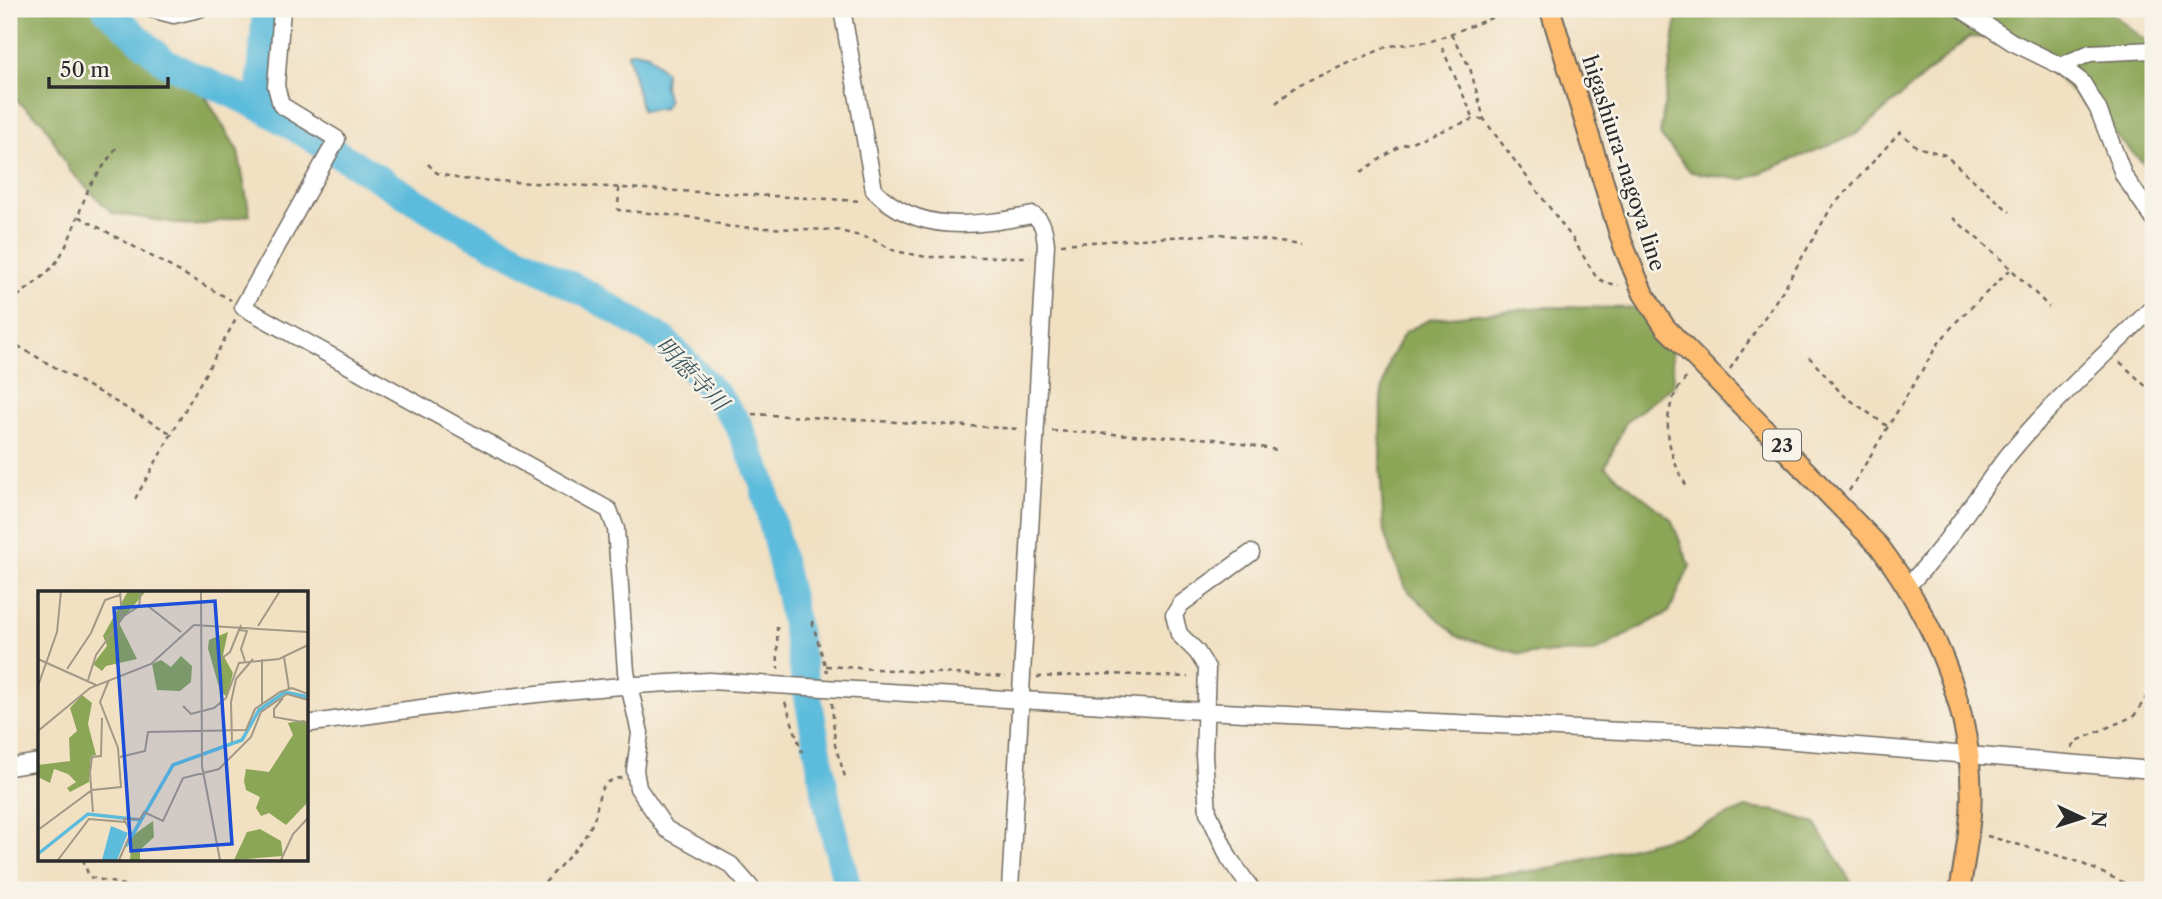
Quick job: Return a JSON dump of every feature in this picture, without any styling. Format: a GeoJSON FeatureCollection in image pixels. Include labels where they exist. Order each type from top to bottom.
{"type":"FeatureCollection","features":[{"type":"Feature","properties":{"kind":"main road","name":"higashiura-nagoya line"},"geometry":{"type":"LineString","coordinates":[[1550,9],[1622,242],[1637,277],[1665,327],[1879,546],[1908,585],[1927,621],[1957,697],[1968,756],[1971,805],[1960,890]]}},
{"type":"Feature","properties":{"kind":"street"},"geometry":{"type":"LineString","coordinates":[[151,9],[173,15],[199,9]]}},
{"type":"Feature","properties":{"kind":"street"},"geometry":{"type":"LineString","coordinates":[[282,9],[276,86],[281,106],[337,139],[243,307],[610,510],[616,529],[629,684],[640,733],[636,776],[638,788],[666,829],[692,846],[731,865],[753,890]]}},
{"type":"Feature","properties":{"kind":"street"},"geometry":{"type":"LineString","coordinates":[[842,9],[874,190],[889,206],[911,218],[932,222],[996,222],[1033,215],[1040,220],[1046,249],[1010,890]]}},
{"type":"Feature","properties":{"kind":"street"},"geometry":{"type":"LineString","coordinates":[[1961,9],[2012,42],[2061,66],[2082,82],[2124,176],[2153,218]]}},
{"type":"Feature","properties":{"kind":"street"},"geometry":{"type":"LineString","coordinates":[[2061,66],[2090,53],[2153,50]]}},
{"type":"Feature","properties":{"kind":"street"},"geometry":{"type":"LineString","coordinates":[[1908,585],[1952,533],[1987,481],[2025,435],[2153,307]]}},
{"type":"Feature","properties":{"kind":"street"},"geometry":{"type":"LineString","coordinates":[[1251,553],[1181,604],[1174,615],[1179,634],[1198,652],[1207,668],[1203,711],[1205,797],[1208,812],[1224,848],[1252,890]]}},
{"type":"Feature","properties":{"kind":"street"},"geometry":{"type":"LineString","coordinates":[[308,724],[522,694],[629,684],[710,681],[1203,711],[1747,737],[2153,770]]}},
{"type":"Feature","properties":{"kind":"street"},"geometry":{"type":"LineString","coordinates":[[9,767],[38,762]]}},
{"type":"Feature","properties":{"kind":"path"},"geometry":{"type":"LineString","coordinates":[[660,9],[660,19]]}},
{"type":"Feature","properties":{"kind":"path"},"geometry":{"type":"LineString","coordinates":[[1276,103],[1307,81],[1389,46],[1429,42],[1502,14],[1508,9]]}},
{"type":"Feature","properties":{"kind":"path"},"geometry":{"type":"LineString","coordinates":[[1451,34],[1471,68],[1485,119],[1573,239],[1596,277],[1616,286],[1637,277]]}},
{"type":"Feature","properties":{"kind":"path"},"geometry":{"type":"LineString","coordinates":[[1442,48],[1474,119]]}},
{"type":"Feature","properties":{"kind":"path"},"geometry":{"type":"LineString","coordinates":[[1362,172],[1401,146],[1474,119],[1485,119]]}},
{"type":"Feature","properties":{"kind":"path"},"geometry":{"type":"LineString","coordinates":[[1720,384],[1783,290],[1831,208],[1900,132],[1917,147],[1945,155],[2010,212]]}},
{"type":"Feature","properties":{"kind":"path"},"geometry":{"type":"LineString","coordinates":[[9,303],[60,261],[89,187],[116,148]]}},
{"type":"Feature","properties":{"kind":"path"},"geometry":{"type":"LineString","coordinates":[[428,164],[437,173],[460,180],[866,201],[880,196]]}},
{"type":"Feature","properties":{"kind":"path"},"geometry":{"type":"LineString","coordinates":[[619,188],[618,210],[698,218],[730,227],[836,230],[872,239],[895,251],[926,257],[987,259],[1046,249],[1220,234],[1301,245]]}},
{"type":"Feature","properties":{"kind":"path"},"geometry":{"type":"LineString","coordinates":[[78,216],[243,307],[135,499]]}},
{"type":"Feature","properties":{"kind":"path"},"geometry":{"type":"LineString","coordinates":[[1953,218],[2049,307]]}},
{"type":"Feature","properties":{"kind":"path"},"geometry":{"type":"LineString","coordinates":[[1839,504],[1938,344],[1955,323],[2011,269]]}},
{"type":"Feature","properties":{"kind":"path"},"geometry":{"type":"LineString","coordinates":[[9,341],[172,435]]}},
{"type":"Feature","properties":{"kind":"path"},"geometry":{"type":"LineString","coordinates":[[2107,353],[2153,393]]}},
{"type":"Feature","properties":{"kind":"path"},"geometry":{"type":"LineString","coordinates":[[1809,357],[1842,394],[1888,426]]}},
{"type":"Feature","properties":{"kind":"path"},"geometry":{"type":"LineString","coordinates":[[1686,485],[1670,451],[1669,407],[1675,391],[1700,364]]}},
{"type":"Feature","properties":{"kind":"path"},"geometry":{"type":"LineString","coordinates":[[752,414],[1215,439],[1277,450]]}},
{"type":"Feature","properties":{"kind":"path"},"geometry":{"type":"LineString","coordinates":[[2068,763],[2077,741],[2134,716],[2153,687]]}},
{"type":"Feature","properties":{"kind":"path"},"geometry":{"type":"LineString","coordinates":[[539,890],[591,827],[602,787],[611,779],[636,776]]}},
{"type":"Feature","properties":{"kind":"path"},"geometry":{"type":"LineString","coordinates":[[1967,833],[2074,860],[2136,888]]}},
{"type":"Feature","properties":{"kind":"path"},"geometry":{"type":"LineString","coordinates":[[83,860],[89,877],[145,890]]}},
{"type":"Feature","properties":{"kind":"green space"},"geometry":{"type":"Polygon","coordinates":[[[9,9],[112,9],[129,18],[194,77],[238,151],[250,215],[195,226],[112,213],[70,171],[44,123],[9,94],[9,9]]]}},
{"type":"Feature","properties":{"kind":"green space"},"geometry":{"type":"Polygon","coordinates":[[[1678,9],[2107,9],[2153,47],[2153,173],[2019,39],[1969,37],[1857,134],[1743,180],[1691,172],[1660,135],[1678,9]]]}},
{"type":"Feature","properties":{"kind":"green space"},"geometry":{"type":"Polygon","coordinates":[[[1541,307],[1641,308],[1671,347],[1674,385],[1626,422],[1605,467],[1671,519],[1690,566],[1669,612],[1595,652],[1521,654],[1457,636],[1405,588],[1384,533],[1380,466],[1381,397],[1389,360],[1405,332],[1431,319],[1541,307]]]}},
{"type":"Feature","properties":{"kind":"green space"},"geometry":{"type":"Polygon","coordinates":[[[1746,808],[1777,811],[1815,823],[1856,890],[1364,890],[1548,869],[1679,835],[1746,808]]]}},
{"type":"Feature","properties":{"kind":"water"},"geometry":{"type":"Polygon","coordinates":[[[634,51],[648,54],[665,72],[664,87],[668,101],[664,108],[642,111],[628,53],[634,51]]]}},
{"type":"Feature","properties":{"kind":"waterway","name":"明徳寺川"},"geometry":{"type":"LineString","coordinates":[[106,9],[165,62],[264,109],[450,222],[588,294],[663,339],[717,395],[738,424],[762,480],[790,598],[828,807],[848,890]]}},
{"type":"Feature","properties":{"kind":"waterway","name":"明徳寺川"},"geometry":{"type":"LineString","coordinates":[[264,109],[260,89],[266,9]]}}]}
